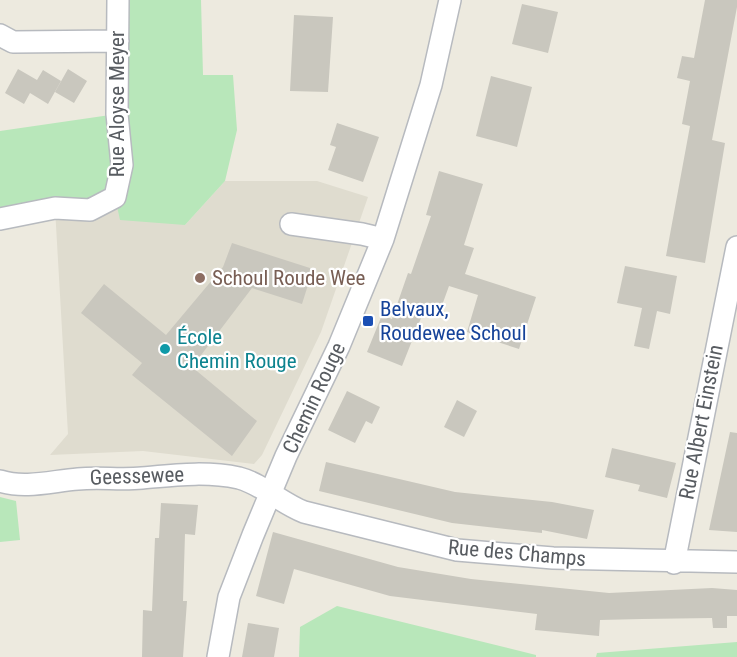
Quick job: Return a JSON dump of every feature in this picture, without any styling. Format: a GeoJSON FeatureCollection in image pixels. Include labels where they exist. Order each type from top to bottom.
{"type":"FeatureCollection","features":[{"type":"Feature","properties":{"kind":"street","name":"Rue Aloyse Meyer"},"geometry":{"type":"LineString","coordinates":[[0,219],[55,208],[90,210],[115,197],[122,165],[117,114],[118,0]]}},
{"type":"Feature","properties":{"kind":"street","name":"Chemin Rouge"},"geometry":{"type":"LineString","coordinates":[[218,657],[230,597],[270,495],[339,346],[383,239],[431,85],[450,0]]}},
{"type":"Feature","properties":{"kind":"street"},"geometry":{"type":"LineString","coordinates":[[0,36],[13,42],[118,41]]}},
{"type":"Feature","properties":{"kind":"street"},"geometry":{"type":"LineString","coordinates":[[291,224],[383,239]]}},
{"type":"Feature","properties":{"kind":"street","name":"Rue Albert Einstein"},"geometry":{"type":"LineString","coordinates":[[674,563],[737,247]]}},
{"type":"Feature","properties":{"kind":"street","name":"Geessewee"},"geometry":{"type":"LineString","coordinates":[[0,481],[14,486],[80,478],[141,478],[180,473],[240,479],[260,486],[270,495]]}},
{"type":"Feature","properties":{"kind":"street","name":"Rue des Champs"},"geometry":{"type":"LineString","coordinates":[[270,495],[304,512],[457,550],[553,558],[674,563],[737,562]]}},
{"type":"Feature","properties":{"kind":"shaded area","name":"Schoul Roude Wee"},"geometry":{"type":"Polygon","coordinates":[[[225,181],[317,181],[368,197],[321,332],[262,455],[254,464],[143,451],[50,455],[68,434],[55,208],[115,197],[185,225],[225,181]]]}},
{"type":"Feature","properties":{"kind":"green space"},"geometry":{"type":"Polygon","coordinates":[[[118,0],[201,0],[203,75],[233,75],[237,130],[225,181],[185,225],[120,220],[115,197],[0,219],[0,131],[117,114],[118,0]]]}},
{"type":"Feature","properties":{"kind":"green space"},"geometry":{"type":"Polygon","coordinates":[[[0,497],[16,501],[20,540],[0,542],[0,497]]]}},
{"type":"Feature","properties":{"kind":"green space"},"geometry":{"type":"Polygon","coordinates":[[[337,606],[536,655],[536,657],[299,657],[300,627],[337,606]]]}},
{"type":"Feature","properties":{"kind":"green space"},"geometry":{"type":"Polygon","coordinates":[[[737,642],[737,657],[596,657],[597,653],[737,642]]]}},
{"type":"Feature","properties":{"kind":"building"},"geometry":{"type":"Polygon","coordinates":[[[705,0],[737,0],[737,7],[712,140],[725,143],[705,263],[666,256],[690,126],[682,124],[690,81],[677,78],[682,56],[694,58],[705,0]]]}},
{"type":"Feature","properties":{"kind":"building"},"geometry":{"type":"Polygon","coordinates":[[[522,4],[558,12],[548,53],[512,44],[522,4]]]}},
{"type":"Feature","properties":{"kind":"building"},"geometry":{"type":"Polygon","coordinates":[[[294,15],[333,17],[328,92],[290,91],[294,15]]]}},
{"type":"Feature","properties":{"kind":"building"},"geometry":{"type":"Polygon","coordinates":[[[18,69],[37,80],[43,70],[61,81],[48,104],[30,93],[24,104],[5,93],[18,69]]]}},
{"type":"Feature","properties":{"kind":"building"},"geometry":{"type":"Polygon","coordinates":[[[68,69],[87,81],[74,103],[55,92],[68,69]]]}},
{"type":"Feature","properties":{"kind":"building"},"geometry":{"type":"Polygon","coordinates":[[[491,76],[532,87],[517,147],[476,136],[491,76]]]}},
{"type":"Feature","properties":{"kind":"building"},"geometry":{"type":"Polygon","coordinates":[[[337,123],[379,137],[363,182],[328,170],[336,147],[330,145],[337,123]]]}},
{"type":"Feature","properties":{"kind":"building"},"geometry":{"type":"Polygon","coordinates":[[[439,171],[483,184],[464,245],[474,248],[465,274],[536,297],[519,349],[467,332],[478,295],[449,286],[441,308],[427,303],[402,366],[367,352],[382,315],[392,319],[408,273],[411,274],[431,216],[426,215],[439,171]]]}},
{"type":"Feature","properties":{"kind":"building","name":"École Chemin Rouge"},"geometry":{"type":"Polygon","coordinates":[[[232,243],[313,269],[302,304],[252,288],[192,367],[257,421],[232,456],[132,375],[142,363],[81,313],[104,284],[166,335],[223,267],[232,243]]]}},
{"type":"Feature","properties":{"kind":"building"},"geometry":{"type":"Polygon","coordinates":[[[625,266],[677,276],[670,314],[657,311],[649,349],[634,346],[642,308],[617,303],[625,266]]]}},
{"type":"Feature","properties":{"kind":"building"},"geometry":{"type":"Polygon","coordinates":[[[347,391],[380,407],[372,424],[366,421],[355,443],[328,430],[347,391]]]}},
{"type":"Feature","properties":{"kind":"building"},"geometry":{"type":"Polygon","coordinates":[[[457,400],[477,411],[464,437],[444,427],[457,400]]]}},
{"type":"Feature","properties":{"kind":"building"},"geometry":{"type":"Polygon","coordinates":[[[730,432],[737,433],[737,532],[709,530],[730,432]]]}},
{"type":"Feature","properties":{"kind":"building"},"geometry":{"type":"Polygon","coordinates":[[[612,448],[676,463],[667,498],[638,491],[640,485],[605,477],[612,448]]]}},
{"type":"Feature","properties":{"kind":"building"},"geometry":{"type":"Polygon","coordinates":[[[326,462],[455,492],[552,502],[594,510],[587,539],[542,530],[542,533],[452,523],[319,491],[326,462]]]}},
{"type":"Feature","properties":{"kind":"building"},"geometry":{"type":"Polygon","coordinates":[[[161,503],[198,505],[195,535],[185,534],[183,601],[187,601],[183,657],[142,657],[143,610],[152,611],[155,538],[159,538],[161,503]]]}},
{"type":"Feature","properties":{"kind":"building"},"geometry":{"type":"Polygon","coordinates":[[[273,532],[398,567],[471,579],[609,593],[712,588],[737,590],[737,616],[727,616],[727,628],[713,628],[712,618],[600,620],[599,636],[535,630],[537,614],[390,596],[294,569],[284,604],[256,596],[273,532]]]}},
{"type":"Feature","properties":{"kind":"building"},"geometry":{"type":"Polygon","coordinates":[[[248,623],[279,628],[274,657],[242,657],[248,623]]]}},
{"type":"Feature","properties":{"kind":"place","name":"Schoul Roude Wee"},"geometry":{"type":"Point","coordinates":[200,278]}},
{"type":"Feature","properties":{"kind":"place","name":"Belvaux, Roudewee Schoul"},"geometry":{"type":"Point","coordinates":[368,321]}},
{"type":"Feature","properties":{"kind":"place","name":"École Chemin Rouge"},"geometry":{"type":"Point","coordinates":[165,349]}}]}
